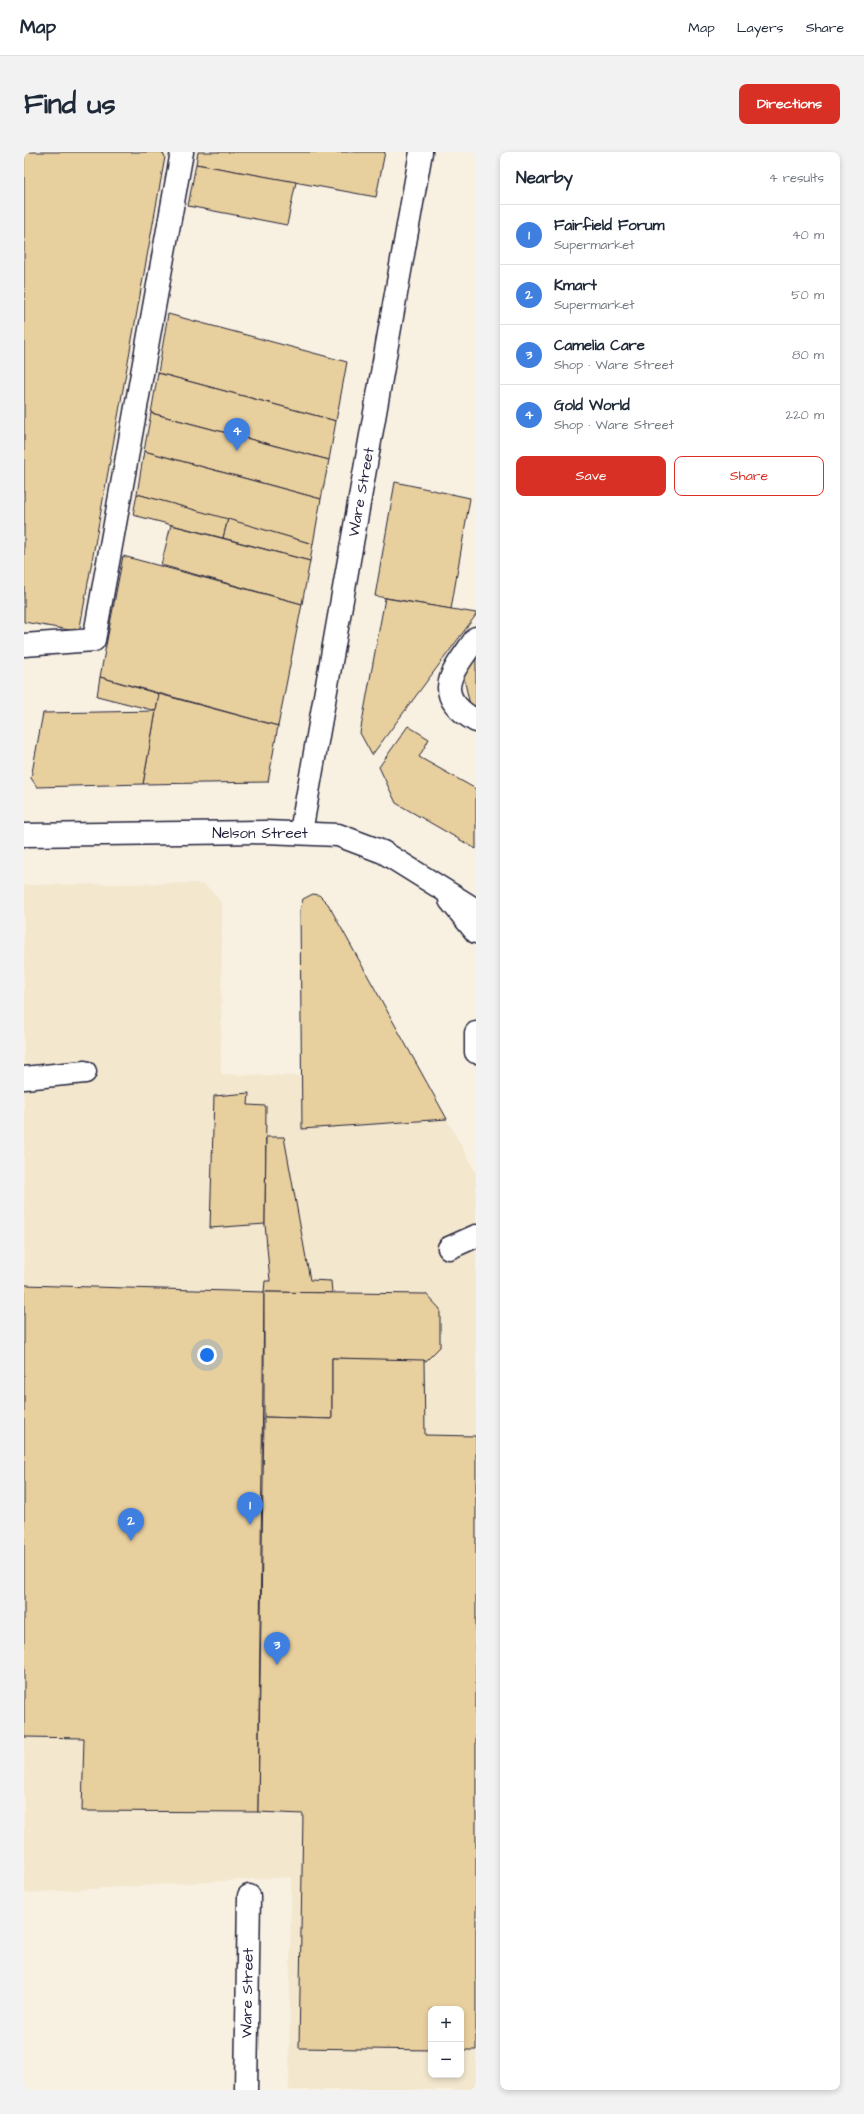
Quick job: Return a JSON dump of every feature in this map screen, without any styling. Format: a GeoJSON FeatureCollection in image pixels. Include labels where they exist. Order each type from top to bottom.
{"type":"FeatureCollection","features":[{"type":"Feature","properties":{"kind":"street"},"geometry":{"type":"LineString","coordinates":[[24,645],[94,640],[182,152]]}},
{"type":"Feature","properties":{"kind":"street","name":"Ware Street"},"geometry":{"type":"LineString","coordinates":[[301,832],[421,152]]}},
{"type":"Feature","properties":{"kind":"street"},"geometry":{"type":"LineString","coordinates":[[476,638],[450,678],[448,688],[450,698],[454,705],[463,714],[476,721]]}},
{"type":"Feature","properties":{"kind":"street","name":"Nelson Street"},"geometry":{"type":"LineString","coordinates":[[24,836],[301,832],[338,835],[356,840],[383,852],[476,910]]}},
{"type":"Feature","properties":{"kind":"street"},"geometry":{"type":"LineString","coordinates":[[439,887],[476,932]]}},
{"type":"Feature","properties":{"kind":"street"},"geometry":{"type":"LineString","coordinates":[[476,1033],[476,1052]]}},
{"type":"Feature","properties":{"kind":"street"},"geometry":{"type":"LineString","coordinates":[[24,1078],[85,1072]]}},
{"type":"Feature","properties":{"kind":"street"},"geometry":{"type":"LineString","coordinates":[[452,1247],[476,1236]]}},
{"type":"Feature","properties":{"kind":"street","name":"Ware Street"},"geometry":{"type":"LineString","coordinates":[[246,2090],[249,1896]]}},
{"type":"Feature","properties":{"kind":"shaded area"},"geometry":{"type":"Polygon","coordinates":[[[197,883],[206,886],[214,893],[222,904],[221,1074],[301,1076],[302,1129],[447,1119],[476,1173],[476,2090],[289,2090],[291,1877],[24,1893],[24,885],[197,883]]]}},
{"type":"Feature","properties":{"kind":"building"},"geometry":{"type":"Polygon","coordinates":[[[24,152],[162,152],[165,157],[80,627],[75,631],[24,622],[24,152]]]}},
{"type":"Feature","properties":{"kind":"building"},"geometry":{"type":"Polygon","coordinates":[[[198,152],[385,152],[376,197],[196,164],[198,152]]]}},
{"type":"Feature","properties":{"kind":"building"},"geometry":{"type":"Polygon","coordinates":[[[196,164],[296,182],[287,225],[188,206],[196,164]]]}},
{"type":"Feature","properties":{"kind":"building"},"geometry":{"type":"Polygon","coordinates":[[[168,314],[347,362],[336,421],[158,373],[168,314]]]}},
{"type":"Feature","properties":{"kind":"building"},"geometry":{"type":"Polygon","coordinates":[[[158,373],[336,421],[329,460],[151,413],[158,373]]]}},
{"type":"Feature","properties":{"kind":"building"},"geometry":{"type":"Polygon","coordinates":[[[151,413],[329,460],[321,499],[144,451],[151,413]]]}},
{"type":"Feature","properties":{"kind":"building"},"geometry":{"type":"Polygon","coordinates":[[[144,451],[321,499],[313,544],[137,494],[144,451]]]}},
{"type":"Feature","properties":{"kind":"building"},"geometry":{"type":"Polygon","coordinates":[[[395,482],[470,498],[451,609],[375,596],[395,482]]]}},
{"type":"Feature","properties":{"kind":"building"},"geometry":{"type":"Polygon","coordinates":[[[137,494],[228,519],[223,538],[133,515],[137,494]]]}},
{"type":"Feature","properties":{"kind":"building"},"geometry":{"type":"Polygon","coordinates":[[[228,519],[313,544],[310,561],[223,538],[228,519]]]}},
{"type":"Feature","properties":{"kind":"building"},"geometry":{"type":"Polygon","coordinates":[[[171,525],[310,561],[302,604],[161,565],[171,525]]]}},
{"type":"Feature","properties":{"kind":"building"},"geometry":{"type":"Polygon","coordinates":[[[123,556],[302,604],[278,726],[100,677],[123,556]]]}},
{"type":"Feature","properties":{"kind":"building"},"geometry":{"type":"Polygon","coordinates":[[[385,598],[476,613],[476,615],[372,755],[360,733],[385,598]]]}},
{"type":"Feature","properties":{"kind":"building"},"geometry":{"type":"Polygon","coordinates":[[[476,657],[476,708],[470,705],[463,674],[476,657]]]}},
{"type":"Feature","properties":{"kind":"building"},"geometry":{"type":"Polygon","coordinates":[[[100,677],[159,694],[156,711],[97,696],[100,677]]]}},
{"type":"Feature","properties":{"kind":"building"},"geometry":{"type":"Polygon","coordinates":[[[159,694],[278,726],[268,782],[143,784],[159,694]]]}},
{"type":"Feature","properties":{"kind":"building"},"geometry":{"type":"Polygon","coordinates":[[[156,711],[143,784],[37,787],[31,778],[43,713],[156,711]]]}},
{"type":"Feature","properties":{"kind":"building"},"geometry":{"type":"Polygon","coordinates":[[[408,726],[429,739],[419,757],[476,789],[476,849],[396,803],[379,767],[408,726]]]}},
{"type":"Feature","properties":{"kind":"building"},"geometry":{"type":"Polygon","coordinates":[[[313,894],[319,895],[328,904],[447,1119],[302,1129],[300,910],[303,899],[313,894]]]}},
{"type":"Feature","properties":{"kind":"building"},"geometry":{"type":"Polygon","coordinates":[[[249,1093],[248,1105],[266,1106],[265,1224],[210,1228],[214,1096],[249,1093]]]}},
{"type":"Feature","properties":{"kind":"building"},"geometry":{"type":"Polygon","coordinates":[[[266,1137],[284,1137],[310,1280],[331,1281],[332,1293],[264,1292],[265,1281],[270,1281],[265,1224],[266,1137]]]}},
{"type":"Feature","properties":{"kind":"building"},"geometry":{"type":"Polygon","coordinates":[[[24,1285],[264,1292],[258,1812],[82,1811],[84,1738],[24,1737],[24,1285]]]}},
{"type":"Feature","properties":{"kind":"building"},"geometry":{"type":"Polygon","coordinates":[[[264,1292],[426,1294],[440,1309],[440,1347],[426,1361],[332,1358],[332,1419],[264,1417],[264,1292]]]}},
{"type":"Feature","properties":{"kind":"building"},"geometry":{"type":"Polygon","coordinates":[[[332,1358],[424,1360],[425,1435],[476,1436],[476,2050],[464,2050],[464,2006],[428,2006],[428,2050],[299,2048],[303,1814],[258,1812],[264,1417],[332,1419],[332,1358]]]}},
{"type":"Feature","properties":{"kind":"place","name":"Gold World"},"geometry":{"type":"Point","coordinates":[237,451]}},
{"type":"Feature","properties":{"kind":"place","name":"Fairfield Forum"},"geometry":{"type":"Point","coordinates":[250,1525]}},
{"type":"Feature","properties":{"kind":"place","name":"Kmart"},"geometry":{"type":"Point","coordinates":[131,1541]}},
{"type":"Feature","properties":{"kind":"place","name":"Camelia Care"},"geometry":{"type":"Point","coordinates":[277,1665]}}]}
